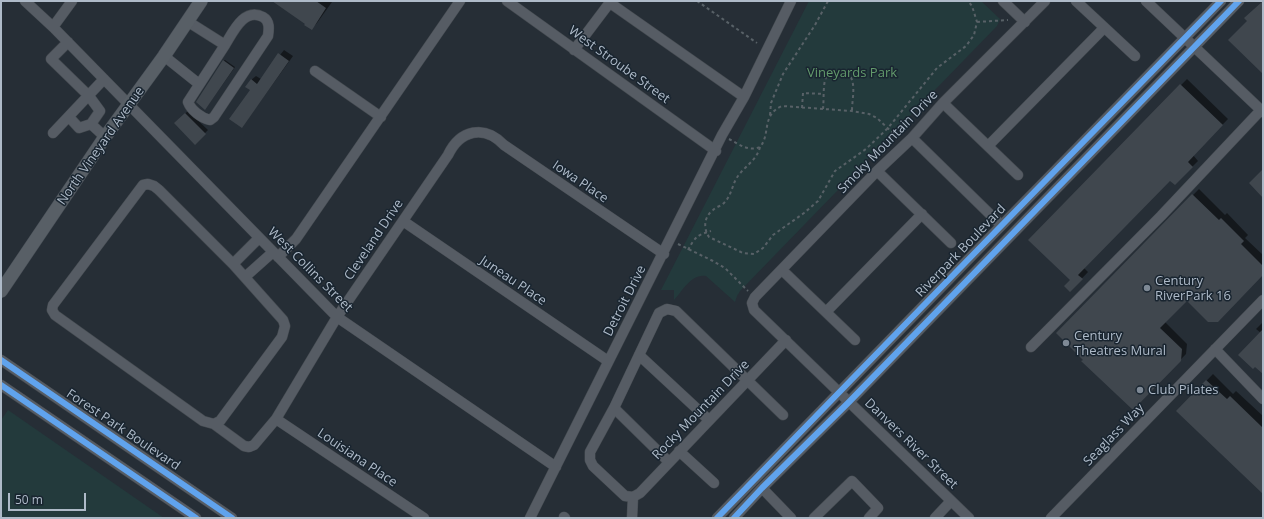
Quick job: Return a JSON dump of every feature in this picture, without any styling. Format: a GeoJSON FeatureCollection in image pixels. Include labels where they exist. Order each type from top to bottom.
{"type":"FeatureCollection","features":[{"type":"Feature","properties":{"kind":"main road","name":"North Vineyard Avenue"},"geometry":{"type":"LineString","coordinates":[[1,291],[105,137],[164,56],[201,1]]}},
{"type":"Feature","properties":{"kind":"street","name":"West Collins Street"},"geometry":{"type":"LineString","coordinates":[[24,1],[68,42],[337,317],[556,467]]}},
{"type":"Feature","properties":{"kind":"street"},"geometry":{"type":"LineString","coordinates":[[53,27],[72,1]]}},
{"type":"Feature","properties":{"kind":"street"},"geometry":{"type":"LineString","coordinates":[[245,277],[296,239],[460,1]]}},
{"type":"Feature","properties":{"kind":"street","name":"West Stroube Street"},"geometry":{"type":"LineString","coordinates":[[506,1],[716,151]]}},
{"type":"Feature","properties":{"kind":"street"},"geometry":{"type":"LineString","coordinates":[[1003,1],[1025,22]]}},
{"type":"Feature","properties":{"kind":"street","name":"Smoky Mountain Drive"},"geometry":{"type":"LineString","coordinates":[[753,300],[877,171],[1045,1]]}},
{"type":"Feature","properties":{"kind":"street"},"geometry":{"type":"LineString","coordinates":[[1076,1],[1135,56]]}},
{"type":"Feature","properties":{"kind":"street"},"geometry":{"type":"LineString","coordinates":[[1031,347],[1161,216],[1262,111],[1146,1]]}},
{"type":"Feature","properties":{"kind":"street","name":"Riverpark Boulevard"},"geometry":{"type":"LineString","coordinates":[[717,518],[1221,1]]}},
{"type":"Feature","properties":{"kind":"street","name":"Riverpark Boulevard"},"geometry":{"type":"LineString","coordinates":[[734,518],[762,488],[849,402],[1239,1]]}},
{"type":"Feature","properties":{"kind":"street"},"geometry":{"type":"LineString","coordinates":[[574,50],[610,2],[744,97]]}},
{"type":"Feature","properties":{"kind":"street","name":"Detroit Drive"},"geometry":{"type":"LineString","coordinates":[[530,518],[608,361],[716,151],[722,135],[744,97],[786,3]]}},
{"type":"Feature","properties":{"kind":"street"},"geometry":{"type":"LineString","coordinates":[[250,14],[257,14],[266,18],[269,26],[268,36],[214,117],[210,120],[204,119],[190,108],[188,102],[225,45],[238,24],[250,14]]}},
{"type":"Feature","properties":{"kind":"street"},"geometry":{"type":"LineString","coordinates":[[187,21],[225,45]]}},
{"type":"Feature","properties":{"kind":"street"},"geometry":{"type":"LineString","coordinates":[[988,146],[1104,28]]}},
{"type":"Feature","properties":{"kind":"street"},"geometry":{"type":"LineString","coordinates":[[68,42],[51,59],[89,96],[100,111],[91,124],[79,128],[69,117]]}},
{"type":"Feature","properties":{"kind":"street"},"geometry":{"type":"LineString","coordinates":[[164,56],[199,84]]}},
{"type":"Feature","properties":{"kind":"street"},"geometry":{"type":"LineString","coordinates":[[315,71],[381,117]]}},
{"type":"Feature","properties":{"kind":"street"},"geometry":{"type":"LineString","coordinates":[[53,133],[104,79]]}},
{"type":"Feature","properties":{"kind":"street"},"geometry":{"type":"LineString","coordinates":[[944,103],[1018,175]]}},
{"type":"Feature","properties":{"kind":"street"},"geometry":{"type":"LineString","coordinates":[[91,124],[105,137]]}},
{"type":"Feature","properties":{"kind":"street","name":"Cleveland Drive"},"geometry":{"type":"LineString","coordinates":[[214,424],[244,446],[249,447],[258,441],[276,419],[337,317],[444,161],[452,145],[467,134],[477,132],[482,133]]}},
{"type":"Feature","properties":{"kind":"street","name":"Iowa Place"},"geometry":{"type":"LineString","coordinates":[[482,133],[495,137],[510,150],[664,254]]}},
{"type":"Feature","properties":{"kind":"street"},"geometry":{"type":"LineString","coordinates":[[908,141],[1001,225]]}},
{"type":"Feature","properties":{"kind":"street"},"geometry":{"type":"LineString","coordinates":[[877,171],[951,243]]}},
{"type":"Feature","properties":{"kind":"street"},"geometry":{"type":"LineString","coordinates":[[148,184],[159,190],[245,277],[283,320],[285,326],[284,332],[220,421],[214,424],[203,421],[55,315],[52,310],[53,305],[142,185],[148,184]]}},
{"type":"Feature","properties":{"kind":"street"},"geometry":{"type":"LineString","coordinates":[[826,312],[922,214]]}},
{"type":"Feature","properties":{"kind":"street","name":"Juneau Place"},"geometry":{"type":"LineString","coordinates":[[403,221],[608,361]]}},
{"type":"Feature","properties":{"kind":"street"},"geometry":{"type":"LineString","coordinates":[[232,264],[259,238]]}},
{"type":"Feature","properties":{"kind":"street"},"geometry":{"type":"LineString","coordinates":[[782,270],[855,340]]}},
{"type":"Feature","properties":{"kind":"street","name":"Danvers River Street"},"geometry":{"type":"LineString","coordinates":[[753,300],[754,310],[969,518]]}},
{"type":"Feature","properties":{"kind":"street","name":"Seaglass Way"},"geometry":{"type":"LineString","coordinates":[[1050,518],[1263,300]]}},
{"type":"Feature","properties":{"kind":"street"},"geometry":{"type":"LineString","coordinates":[[632,518],[633,497],[625,496],[592,466],[590,452],[614,408],[659,313],[667,309],[676,311],[783,415]]}},
{"type":"Feature","properties":{"kind":"street","name":"Rocky Mountain Drive"},"geometry":{"type":"LineString","coordinates":[[633,497],[640,493],[747,379],[786,340]]}},
{"type":"Feature","properties":{"kind":"street"},"geometry":{"type":"LineString","coordinates":[[1215,349],[1263,400]]}},
{"type":"Feature","properties":{"kind":"street"},"geometry":{"type":"LineString","coordinates":[[639,356],[709,420]]}},
{"type":"Feature","properties":{"kind":"street","name":"Forest Park Boulevard"},"geometry":{"type":"LineString","coordinates":[[1,360],[232,518]]}},
{"type":"Feature","properties":{"kind":"street"},"geometry":{"type":"LineString","coordinates":[[1,386],[196,518]]}},
{"type":"Feature","properties":{"kind":"street"},"geometry":{"type":"LineString","coordinates":[[614,408],[669,462]]}},
{"type":"Feature","properties":{"kind":"street","name":"Louisiana Place"},"geometry":{"type":"LineString","coordinates":[[276,419],[424,518]]}},
{"type":"Feature","properties":{"kind":"street"},"geometry":{"type":"LineString","coordinates":[[679,451],[714,483]]}},
{"type":"Feature","properties":{"kind":"street"},"geometry":{"type":"LineString","coordinates":[[814,518],[852,481],[878,508],[868,518]]}},
{"type":"Feature","properties":{"kind":"street"},"geometry":{"type":"LineString","coordinates":[[762,488],[792,518]]}},
{"type":"Feature","properties":{"kind":"street"},"geometry":{"type":"LineString","coordinates":[[935,518],[951,501]]}},
{"type":"Feature","properties":{"kind":"path"},"geometry":{"type":"LineString","coordinates":[[697,1],[757,43]]}},
{"type":"Feature","properties":{"kind":"path"},"geometry":{"type":"LineString","coordinates":[[770,116],[769,111],[771,103],[783,74],[815,25],[828,1]]}},
{"type":"Feature","properties":{"kind":"path"},"geometry":{"type":"LineString","coordinates":[[908,141],[888,128],[877,118],[869,114],[852,111],[782,106],[772,112],[770,116],[764,140],[758,155],[736,177],[733,188],[726,200],[723,204],[712,211],[704,224],[706,232],[709,237],[719,243],[743,254],[754,254],[763,248],[773,235],[818,201],[835,171],[866,149],[888,128],[937,68],[966,46],[974,35],[977,22],[972,6],[968,1]]}},
{"type":"Feature","properties":{"kind":"path"},"geometry":{"type":"LineString","coordinates":[[977,22],[1011,20]]}},
{"type":"Feature","properties":{"kind":"path"},"geometry":{"type":"LineString","coordinates":[[823,109],[825,80],[832,72],[845,72],[850,74],[853,84],[852,111]]}},
{"type":"Feature","properties":{"kind":"path"},"geometry":{"type":"LineString","coordinates":[[802,108],[803,93],[824,94]]}},
{"type":"Feature","properties":{"kind":"path"},"geometry":{"type":"LineString","coordinates":[[722,135],[746,148],[755,149],[760,147]]}},
{"type":"Feature","properties":{"kind":"path"},"geometry":{"type":"LineString","coordinates":[[688,250],[698,235],[711,231]]}},
{"type":"Feature","properties":{"kind":"path"},"geometry":{"type":"LineString","coordinates":[[670,240],[725,268],[753,300]]}},
{"type":"Feature","properties":{"kind":"green space","name":"Vineyards Park"},"geometry":{"type":"Polygon","coordinates":[[[809,1],[981,1],[1000,19],[997,26],[740,291],[735,302],[706,276],[696,277],[688,283],[674,300],[674,290],[661,290],[809,1]]]}},
{"type":"Feature","properties":{"kind":"green space"},"geometry":{"type":"Polygon","coordinates":[[[8,410],[164,518],[1,518],[1,420],[8,410]]]}},
{"type":"Feature","properties":{"kind":"building"},"geometry":{"type":"Polygon","coordinates":[[[272,1],[316,1],[326,8],[312,30],[272,1]]]}},
{"type":"Feature","properties":{"kind":"building"},"geometry":{"type":"Polygon","coordinates":[[[1263,1],[1263,74],[1228,40],[1247,21],[1244,18],[1263,1]]]}},
{"type":"Feature","properties":{"kind":"building"},"geometry":{"type":"Polygon","coordinates":[[[278,53],[289,61],[242,128],[229,119],[250,90],[245,87],[251,79],[257,84],[278,53]]]}},
{"type":"Feature","properties":{"kind":"building"},"geometry":{"type":"Polygon","coordinates":[[[223,60],[234,68],[205,110],[196,102],[223,60]]]}},
{"type":"Feature","properties":{"kind":"building"},"geometry":{"type":"Polygon","coordinates":[[[1180,84],[1223,125],[1188,162],[1193,167],[1175,185],[1170,181],[1078,275],[1083,279],[1070,292],[1064,286],[1070,280],[1028,240],[1180,84]]]}},
{"type":"Feature","properties":{"kind":"building"},"geometry":{"type":"Polygon","coordinates":[[[185,113],[206,134],[195,145],[174,123],[185,113]]]}},
{"type":"Feature","properties":{"kind":"building"},"geometry":{"type":"Polygon","coordinates":[[[1263,169],[1263,198],[1249,183],[1263,169]]]}},
{"type":"Feature","properties":{"kind":"building","name":"Century RiverPark 16"},"geometry":{"type":"Polygon","coordinates":[[[1192,194],[1219,220],[1221,218],[1244,241],[1241,244],[1263,266],[1263,275],[1218,322],[1208,322],[1187,301],[1160,328],[1182,349],[1181,361],[1133,410],[1081,361],[1083,360],[1056,333],[1192,194]]]}},
{"type":"Feature","properties":{"kind":"building"},"geometry":{"type":"Polygon","coordinates":[[[1263,329],[1263,374],[1255,367],[1253,369],[1238,355],[1263,329]]]}},
{"type":"Feature","properties":{"kind":"building"},"geometry":{"type":"Polygon","coordinates":[[[1206,380],[1227,399],[1230,396],[1263,428],[1263,494],[1176,411],[1206,380]]]}},
{"type":"Feature","properties":{"kind":"cycle path"},"geometry":{"type":"LineString","coordinates":[[717,518],[1221,1]]}},
{"type":"Feature","properties":{"kind":"cycle path"},"geometry":{"type":"LineString","coordinates":[[734,518],[762,488],[849,402],[1239,1]]}},
{"type":"Feature","properties":{"kind":"cycle path"},"geometry":{"type":"LineString","coordinates":[[1,360],[232,518]]}},
{"type":"Feature","properties":{"kind":"cycle path"},"geometry":{"type":"LineString","coordinates":[[1,385],[196,518]]}},
{"type":"Feature","properties":{"kind":"place","name":"Century RiverPark 16"},"geometry":{"type":"Point","coordinates":[1147,288]}},
{"type":"Feature","properties":{"kind":"place","name":"Century Theatres Mural"},"geometry":{"type":"Point","coordinates":[1066,343]}},
{"type":"Feature","properties":{"kind":"place","name":"Club Pilates"},"geometry":{"type":"Point","coordinates":[1140,390]}}]}
